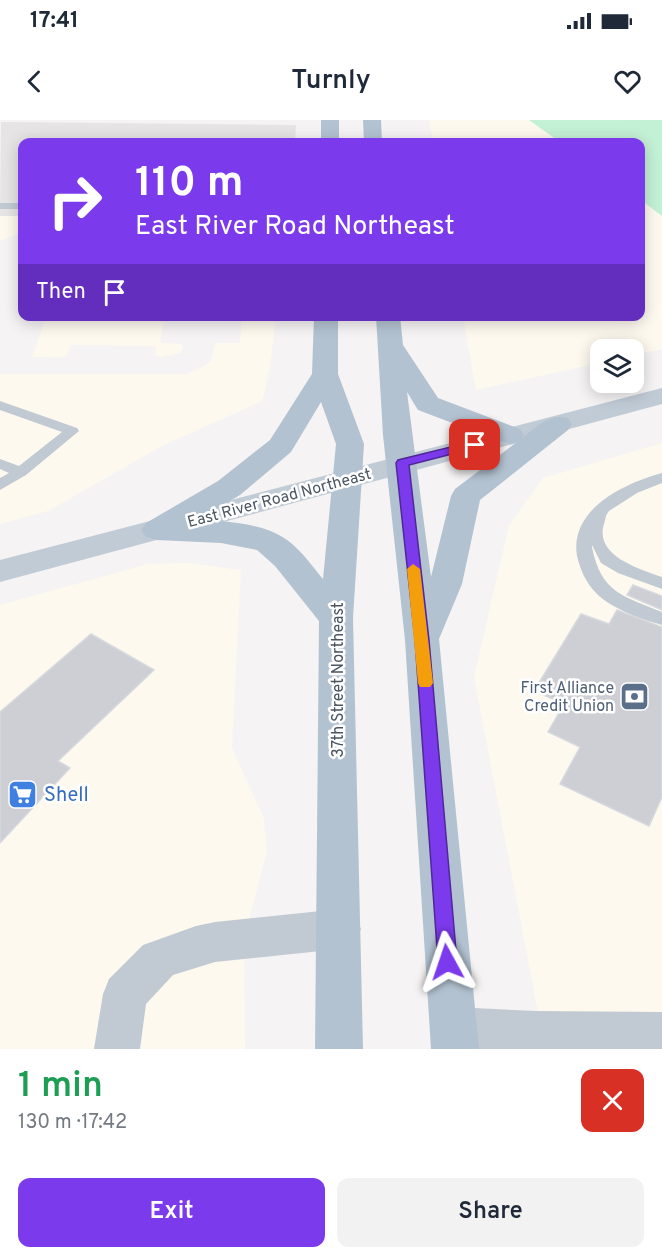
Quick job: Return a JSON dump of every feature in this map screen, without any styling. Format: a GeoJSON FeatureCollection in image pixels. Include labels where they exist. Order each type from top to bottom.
{"type":"FeatureCollection","features":[{"type":"Feature","properties":{"kind":"main road"},"geometry":{"type":"LineString","coordinates":[[330,120],[330,138]]}},
{"type":"Feature","properties":{"kind":"main road"},"geometry":{"type":"LineString","coordinates":[[372,120],[374,138]]}},
{"type":"Feature","properties":{"kind":"main road","name":"37th Street Northeast"},"geometry":{"type":"LineString","coordinates":[[326,321],[325,374],[350,444],[345,479],[336,618],[340,929],[339,1049]]}},
{"type":"Feature","properties":{"kind":"main road"},"geometry":{"type":"LineString","coordinates":[[389,321],[397,435],[422,640],[454,1039]]}},
{"type":"Feature","properties":{"kind":"main road"},"geometry":{"type":"LineString","coordinates":[[391,344],[428,404],[510,435]]}},
{"type":"Feature","properties":{"kind":"main road"},"geometry":{"type":"LineString","coordinates":[[157,530],[229,488],[272,454],[287,438],[325,374]]}},
{"type":"Feature","properties":{"kind":"main road"},"geometry":{"type":"LineString","coordinates":[[422,640],[446,584],[466,496],[558,424]]}},
{"type":"Feature","properties":{"kind":"main road"},"geometry":{"type":"LineString","coordinates":[[157,530],[229,533],[263,541],[278,549],[336,618]]}},
{"type":"Feature","properties":{"kind":"street","name":"East River Road Northeast"},"geometry":{"type":"LineString","coordinates":[[0,571],[402,463],[660,398]]}},
{"type":"Feature","properties":{"kind":"street"},"geometry":{"type":"LineString","coordinates":[[117,1049],[125,994],[158,960],[196,946],[216,942],[340,929]]}},
{"type":"Feature","properties":{"kind":"street"},"geometry":{"type":"LineString","coordinates":[[454,1039],[535,1034],[662,1035]]}},
{"type":"Feature","properties":{"kind":"lane"},"geometry":{"type":"LineString","coordinates":[[0,206],[18,206]]}},
{"type":"Feature","properties":{"kind":"lane"},"geometry":{"type":"LineString","coordinates":[[0,405],[72,431],[21,472],[0,485]]}},
{"type":"Feature","properties":{"kind":"lane"},"geometry":{"type":"LineString","coordinates":[[0,464],[21,472]]}},
{"type":"Feature","properties":{"kind":"lane"},"geometry":{"type":"LineString","coordinates":[[662,478],[640,485],[611,501],[586,527],[582,551],[592,577],[602,589],[618,600],[662,619]]}},
{"type":"Feature","properties":{"kind":"lane"},"geometry":{"type":"LineString","coordinates":[[601,512],[594,532],[607,559],[624,569],[662,583]]}},
{"type":"Feature","properties":{"kind":"shaded area"},"geometry":{"type":"Polygon","coordinates":[[[429,120],[529,120],[554,138],[432,138],[429,120]]]}},
{"type":"Feature","properties":{"kind":"shaded area"},"geometry":{"type":"Polygon","coordinates":[[[1,122],[296,125],[295,138],[18,138],[18,216],[0,216],[1,122]]]}},
{"type":"Feature","properties":{"kind":"shaded area"},"geometry":{"type":"Polygon","coordinates":[[[645,203],[662,216],[662,349],[644,353],[644,339],[590,339],[590,365],[476,390],[464,321],[645,321],[645,203]]]}},
{"type":"Feature","properties":{"kind":"shaded area"},"geometry":{"type":"Polygon","coordinates":[[[0,215],[18,216],[18,234],[0,241],[0,215]]]}},
{"type":"Feature","properties":{"kind":"shaded area"},"geometry":{"type":"Polygon","coordinates":[[[45,321],[164,321],[160,343],[182,344],[183,348],[180,353],[161,357],[155,355],[156,346],[71,345],[67,355],[61,358],[32,357],[45,321]]]}},
{"type":"Feature","properties":{"kind":"shaded area"},"geometry":{"type":"Polygon","coordinates":[[[242,321],[276,321],[270,368],[262,401],[162,446],[48,511],[0,524],[0,374],[187,374],[211,361],[214,346],[218,343],[240,343],[242,321]]]}},
{"type":"Feature","properties":{"kind":"shaded area"},"geometry":{"type":"Polygon","coordinates":[[[662,443],[662,1049],[545,1049],[474,677],[509,525],[543,478],[662,443]]]}},
{"type":"Feature","properties":{"kind":"shaded area"},"geometry":{"type":"Polygon","coordinates":[[[188,563],[241,570],[232,748],[264,819],[267,852],[244,938],[245,1049],[0,1049],[0,605],[148,564],[188,563]]]}},
{"type":"Feature","properties":{"kind":"green space"},"geometry":{"type":"Polygon","coordinates":[[[529,120],[662,120],[662,216],[645,203],[645,138],[554,138],[529,120]]]}},
{"type":"Feature","properties":{"kind":"building"},"geometry":{"type":"Polygon","coordinates":[[[633,585],[662,596],[662,610],[627,595],[633,585]]]}},
{"type":"Feature","properties":{"kind":"building"},"geometry":{"type":"Polygon","coordinates":[[[617,610],[662,627],[662,797],[649,826],[560,784],[580,747],[548,732],[564,704],[534,691],[581,614],[609,624],[617,610]]]}},
{"type":"Feature","properties":{"kind":"building"},"geometry":{"type":"Polygon","coordinates":[[[91,634],[154,670],[58,761],[70,768],[0,843],[0,712],[91,634]]]}},
{"type":"Feature","properties":{"kind":"slow traffic"},"geometry":{"type":"LineString","coordinates":[[413,569],[425,683]]}},
{"type":"Feature","properties":{"kind":"place","name":"First Alliance Credit Union"},"geometry":{"type":"Point","coordinates":[635,696]}},
{"type":"Feature","properties":{"kind":"place","name":"Shell"},"geometry":{"type":"Point","coordinates":[23,794]}},
{"type":"Feature","properties":{"kind":"route"},"geometry":{"type":"LineString","coordinates":[[447,962],[422,640],[402,463],[475,445]]}}]}
